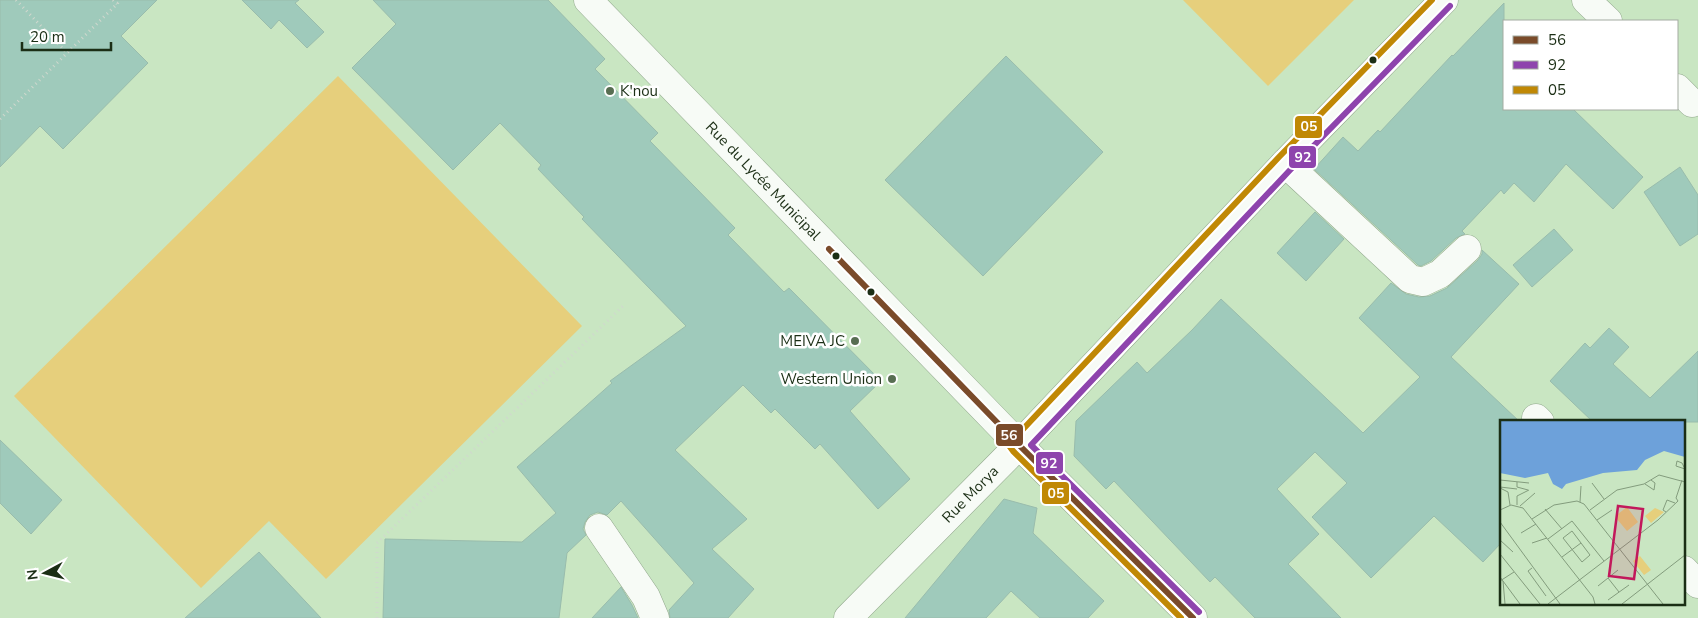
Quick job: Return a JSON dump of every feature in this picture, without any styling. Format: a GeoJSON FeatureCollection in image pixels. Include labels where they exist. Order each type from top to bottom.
{"type":"FeatureCollection","features":[{"type":"Feature","properties":{"kind":"street","name":"Rue du Lycée Municipal"},"geometry":{"type":"LineString","coordinates":[[588,0],[1019,445],[1193,618]]}},
{"type":"Feature","properties":{"kind":"street","name":"Rue Morya"},"geometry":{"type":"LineString","coordinates":[[848,618],[1019,445],[1285,163],[1444,0]]}},
{"type":"Feature","properties":{"kind":"street"},"geometry":{"type":"LineString","coordinates":[[1586,0],[1607,20]]}},
{"type":"Feature","properties":{"kind":"street"},"geometry":{"type":"LineString","coordinates":[[1285,163],[1410,279],[1423,282],[1440,274],[1467,249]]}},
{"type":"Feature","properties":{"kind":"street"},"geometry":{"type":"LineString","coordinates":[[599,528],[646,597],[655,618]]}},
{"type":"Feature","properties":{"kind":"street"},"geometry":{"type":"LineString","coordinates":[[1686,572],[1698,584]]}},
{"type":"Feature","properties":{"kind":"path"},"geometry":{"type":"LineString","coordinates":[[16,0],[67,53]]}},
{"type":"Feature","properties":{"kind":"path"},"geometry":{"type":"LineString","coordinates":[[113,0],[117,4]]}},
{"type":"Feature","properties":{"kind":"path"},"geometry":{"type":"LineString","coordinates":[[0,119],[121,0]]}},
{"type":"Feature","properties":{"kind":"path"},"geometry":{"type":"LineString","coordinates":[[377,618],[377,543],[624,305]]}},
{"type":"Feature","properties":{"kind":"shaded area"},"geometry":{"type":"Polygon","coordinates":[[[1183,0],[1354,0],[1268,86],[1183,0]]]}},
{"type":"Feature","properties":{"kind":"shaded area"},"geometry":{"type":"Polygon","coordinates":[[[338,76],[582,326],[326,579],[269,521],[201,588],[14,396],[338,76]]]}},
{"type":"Feature","properties":{"kind":"building"},"geometry":{"type":"Polygon","coordinates":[[[0,0],[157,0],[121,36],[148,63],[63,149],[40,126],[0,167],[0,0]]]}},
{"type":"Feature","properties":{"kind":"building"},"geometry":{"type":"Polygon","coordinates":[[[242,0],[299,0],[295,3],[324,32],[307,48],[279,20],[271,29],[242,0]]]}},
{"type":"Feature","properties":{"kind":"building"},"geometry":{"type":"Polygon","coordinates":[[[373,0],[548,0],[605,59],[595,69],[658,133],[650,141],[735,228],[728,235],[784,292],[789,288],[881,381],[850,411],[910,479],[878,509],[820,444],[815,449],[775,409],[771,413],[743,385],[675,450],[747,519],[712,549],[754,589],[728,618],[670,618],[669,610],[694,583],[621,501],[607,515],[598,512],[590,515],[583,529],[586,535],[567,553],[559,618],[383,618],[385,539],[522,542],[556,513],[517,467],[612,383],[610,381],[686,326],[582,219],[584,217],[538,169],[541,165],[500,123],[453,170],[352,68],[396,24],[373,0]]]}},
{"type":"Feature","properties":{"kind":"building"},"geometry":{"type":"Polygon","coordinates":[[[1504,3],[1503,110],[1574,110],[1643,177],[1613,209],[1566,164],[1534,202],[1514,183],[1504,194],[1501,190],[1462,231],[1465,234],[1456,238],[1431,261],[1421,266],[1418,265],[1314,169],[1343,137],[1358,151],[1378,130],[1380,132],[1504,3]]]}},
{"type":"Feature","properties":{"kind":"building"},"geometry":{"type":"Polygon","coordinates":[[[1006,56],[1103,152],[983,276],[885,180],[1006,56]]]}},
{"type":"Feature","properties":{"kind":"building"},"geometry":{"type":"Polygon","coordinates":[[[1680,167],[1698,195],[1698,234],[1680,246],[1644,192],[1680,167]]]}},
{"type":"Feature","properties":{"kind":"building"},"geometry":{"type":"Polygon","coordinates":[[[1315,212],[1344,239],[1306,281],[1277,253],[1315,212]]]}},
{"type":"Feature","properties":{"kind":"building"},"geometry":{"type":"Polygon","coordinates":[[[1554,229],[1573,250],[1532,287],[1513,265],[1554,229]]]}},
{"type":"Feature","properties":{"kind":"building"},"geometry":{"type":"Polygon","coordinates":[[[1482,250],[1519,284],[1451,357],[1518,420],[1500,420],[1500,544],[1483,562],[1434,516],[1371,578],[1312,517],[1347,483],[1315,452],[1277,489],[1319,534],[1288,564],[1341,618],[1255,618],[1215,577],[1210,582],[1114,481],[1106,489],[1074,456],[1076,421],[1137,362],[1147,373],[1221,299],[1363,433],[1420,377],[1359,318],[1391,283],[1406,294],[1419,297],[1430,296],[1447,288],[1478,260],[1482,250]]]}},
{"type":"Feature","properties":{"kind":"building"},"geometry":{"type":"Polygon","coordinates":[[[1609,328],[1629,347],[1613,364],[1650,398],[1698,351],[1698,422],[1686,422],[1686,420],[1591,420],[1550,381],[1585,343],[1590,348],[1609,328]]]}},
{"type":"Feature","properties":{"kind":"building"},"geometry":{"type":"Polygon","coordinates":[[[0,440],[62,500],[31,534],[0,503],[0,440]]]}},
{"type":"Feature","properties":{"kind":"building"},"geometry":{"type":"Polygon","coordinates":[[[1004,499],[1037,508],[1033,533],[1104,601],[1088,618],[1040,618],[1011,591],[986,618],[905,618],[1004,499]]]}},
{"type":"Feature","properties":{"kind":"building"},"geometry":{"type":"Polygon","coordinates":[[[259,552],[321,618],[185,618],[259,552]]]}},
{"type":"Feature","properties":{"kind":"building"},"geometry":{"type":"Polygon","coordinates":[[[621,587],[638,618],[592,618],[621,587]]]}},
{"type":"Feature","properties":{"kind":"transit line","name":"05"},"geometry":{"type":"LineString","coordinates":[[1181,618],[1013,451],[1010,447],[1011,442],[1279,157],[1432,0]]}},
{"type":"Feature","properties":{"kind":"transit line","name":"92"},"geometry":{"type":"LineString","coordinates":[[1199,612],[1031,445],[1291,169],[1450,6]]}},
{"type":"Feature","properties":{"kind":"transit line","name":"56"},"geometry":{"type":"LineString","coordinates":[[829,249],[1019,445],[1193,618]]}},
{"type":"Feature","properties":{"kind":"place","name":"K'nou"},"geometry":{"type":"Point","coordinates":[610,91]}},
{"type":"Feature","properties":{"kind":"place","name":"MEIVA JC"},"geometry":{"type":"Point","coordinates":[855,341]}},
{"type":"Feature","properties":{"kind":"place","name":"Western Union"},"geometry":{"type":"Point","coordinates":[892,379]}}]}
